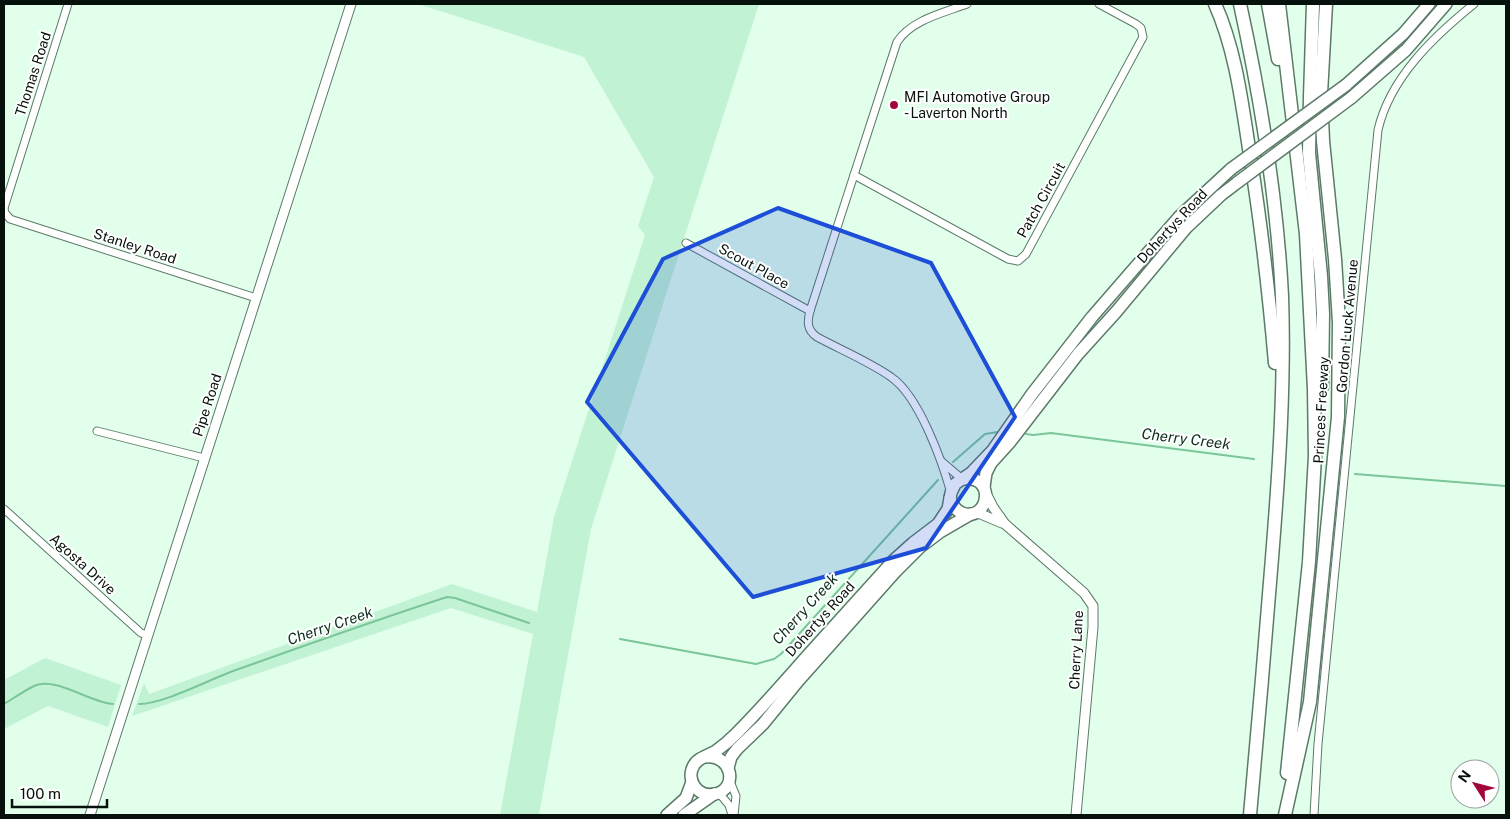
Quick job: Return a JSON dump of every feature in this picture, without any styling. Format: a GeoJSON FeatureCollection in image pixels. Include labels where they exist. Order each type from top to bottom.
{"type":"FeatureCollection","features":[{"type":"Feature","properties":{"kind":"highway"},"geometry":{"type":"LineString","coordinates":[[1215,4],[1234,61],[1259,210],[1276,383],[1279,468]]}},
{"type":"Feature","properties":{"kind":"highway"},"geometry":{"type":"LineString","coordinates":[[1240,4],[1262,109],[1272,176],[1282,296],[1279,468],[1250,815]]}},
{"type":"Feature","properties":{"kind":"highway"},"geometry":{"type":"LineString","coordinates":[[1268,4],[1302,197]]}},
{"type":"Feature","properties":{"kind":"highway"},"geometry":{"type":"LineString","coordinates":[[1279,4],[1302,197]]}},
{"type":"Feature","properties":{"kind":"highway"},"geometry":{"type":"LineString","coordinates":[[1309,562],[1321,438],[1323,314],[1310,153],[1310,96],[1314,4]]}},
{"type":"Feature","properties":{"kind":"highway","name":"Princes Freeway"},"geometry":{"type":"LineString","coordinates":[[1284,815],[1310,702],[1338,417],[1339,323],[1336,259],[1322,142],[1321,94],[1326,4]]}},
{"type":"Feature","properties":{"kind":"highway","name":"Princes Freeway"},"geometry":{"type":"LineString","coordinates":[[1284,815],[1309,562],[1315,456],[1314,389],[1302,197]]}},
{"type":"Feature","properties":{"kind":"main road","name":"Dohertys Road"},"geometry":{"type":"LineString","coordinates":[[962,479],[983,462],[993,450],[1058,360],[1179,217],[1231,169],[1346,85],[1398,38],[1429,4]]}},
{"type":"Feature","properties":{"kind":"main road","name":"Dohertys Road"},"geometry":{"type":"LineString","coordinates":[[985,490],[986,473],[991,463],[1010,442],[1078,354],[1186,228],[1221,195],[1351,98],[1406,50],[1446,4]]}},
{"type":"Feature","properties":{"kind":"main road"},"geometry":{"type":"LineString","coordinates":[[962,479],[973,479],[985,490],[984,504],[974,513],[965,514],[955,508],[950,495],[955,484],[962,479]]}},
{"type":"Feature","properties":{"kind":"main road","name":"Dohertys Road"},"geometry":{"type":"LineString","coordinates":[[706,757],[718,750],[783,684],[894,560],[938,524],[948,509],[950,495]]}},
{"type":"Feature","properties":{"kind":"main road","name":"Dohertys Road"},"geometry":{"type":"LineString","coordinates":[[729,773],[731,757],[737,749],[764,724],[798,681],[908,558],[940,532],[974,513]]}},
{"type":"Feature","properties":{"kind":"main road"},"geometry":{"type":"LineString","coordinates":[[667,815],[686,798],[691,788],[693,766],[696,762],[711,756],[722,760],[729,773],[727,784],[716,794],[684,815]]}},
{"type":"Feature","properties":{"kind":"main road"},"geometry":{"type":"LineString","coordinates":[[692,782],[703,794],[716,794]]}},
{"type":"Feature","properties":{"kind":"street","name":"Thomas Road"},"geometry":{"type":"LineString","coordinates":[[7,216],[4,208],[68,4]]}},
{"type":"Feature","properties":{"kind":"street","name":"Pipe Road"},"geometry":{"type":"LineString","coordinates":[[90,815],[350,4]]}},
{"type":"Feature","properties":{"kind":"street"},"geometry":{"type":"LineString","coordinates":[[950,495],[941,461],[913,401],[893,378],[812,334],[808,324],[810,311],[897,42],[903,33],[912,26],[967,4]]}},
{"type":"Feature","properties":{"kind":"street","name":"Patch Circuit"},"geometry":{"type":"LineString","coordinates":[[854,175],[1008,259],[1018,261],[1026,254],[1143,37],[1141,28],[1136,24],[1099,4]]}},
{"type":"Feature","properties":{"kind":"street","name":"Gordon Luck Avenue"},"geometry":{"type":"LineString","coordinates":[[1314,815],[1318,744],[1378,130],[1383,110],[1404,73],[1434,39],[1474,4]]}},
{"type":"Feature","properties":{"kind":"street","name":"Stanley Road"},"geometry":{"type":"LineString","coordinates":[[7,216],[10,219],[256,298]]}},
{"type":"Feature","properties":{"kind":"street","name":"Scout Place"},"geometry":{"type":"LineString","coordinates":[[686,243],[810,311]]}},
{"type":"Feature","properties":{"kind":"street"},"geometry":{"type":"LineString","coordinates":[[97,431],[204,458]]}},
{"type":"Feature","properties":{"kind":"street"},"geometry":{"type":"LineString","coordinates":[[941,461],[962,479]]}},
{"type":"Feature","properties":{"kind":"street","name":"Cherry Lane"},"geometry":{"type":"LineString","coordinates":[[985,490],[992,507],[1005,524],[1084,592],[1093,606],[1093,627],[1076,815]]}},
{"type":"Feature","properties":{"kind":"street","name":"Agosta Drive"},"geometry":{"type":"LineString","coordinates":[[4,509],[141,633],[148,635]]}},
{"type":"Feature","properties":{"kind":"street","name":"Cherry Lane"},"geometry":{"type":"LineString","coordinates":[[974,513],[1005,524]]}},
{"type":"Feature","properties":{"kind":"street"},"geometry":{"type":"LineString","coordinates":[[729,773],[736,796],[733,815]]}},
{"type":"Feature","properties":{"kind":"street"},"geometry":{"type":"LineString","coordinates":[[716,794],[728,805],[733,815]]}},
{"type":"Feature","properties":{"kind":"highlighted area"},"geometry":{"type":"Polygon","coordinates":[[[778,208],[931,263],[1015,417],[926,548],[753,597],[587,402],[663,259],[778,208]]]}},
{"type":"Feature","properties":{"kind":"green space"},"geometry":{"type":"Polygon","coordinates":[[[418,4],[759,4],[591,529],[539,815],[500,815],[533,634],[451,608],[132,716],[144,683],[149,694],[452,584],[537,612],[554,517],[645,235],[638,226],[654,177],[584,57],[418,4]]]}},
{"type":"Feature","properties":{"kind":"green space"},"geometry":{"type":"Polygon","coordinates":[[[45,658],[121,685],[108,727],[48,706],[4,729],[4,680],[45,658]]]}},
{"type":"Feature","properties":{"kind":"waterway","name":"Cherry Creek"},"geometry":{"type":"LineString","coordinates":[[953,462],[985,434],[998,432]]}},
{"type":"Feature","properties":{"kind":"waterway","name":"Cherry Creek"},"geometry":{"type":"LineString","coordinates":[[1026,434],[1051,433],[1254,459]]}},
{"type":"Feature","properties":{"kind":"waterway","name":"Cherry Creek"},"geometry":{"type":"LineString","coordinates":[[1355,474],[1506,486]]}},
{"type":"Feature","properties":{"kind":"waterway","name":"Cherry Creek"},"geometry":{"type":"LineString","coordinates":[[620,639],[756,664],[774,659],[781,654],[938,480]]}},
{"type":"Feature","properties":{"kind":"waterway","name":"Cherry Creek"},"geometry":{"type":"LineString","coordinates":[[139,704],[174,696],[236,670],[447,597],[529,623]]}},
{"type":"Feature","properties":{"kind":"waterway","name":"Cherry Creek"},"geometry":{"type":"LineString","coordinates":[[4,704],[34,686],[43,684],[52,684],[104,703],[113,704]]}},
{"type":"Feature","properties":{"kind":"place","name":"MFI Automotive Group - Laverton North"},"geometry":{"type":"Point","coordinates":[894,105]}}]}
